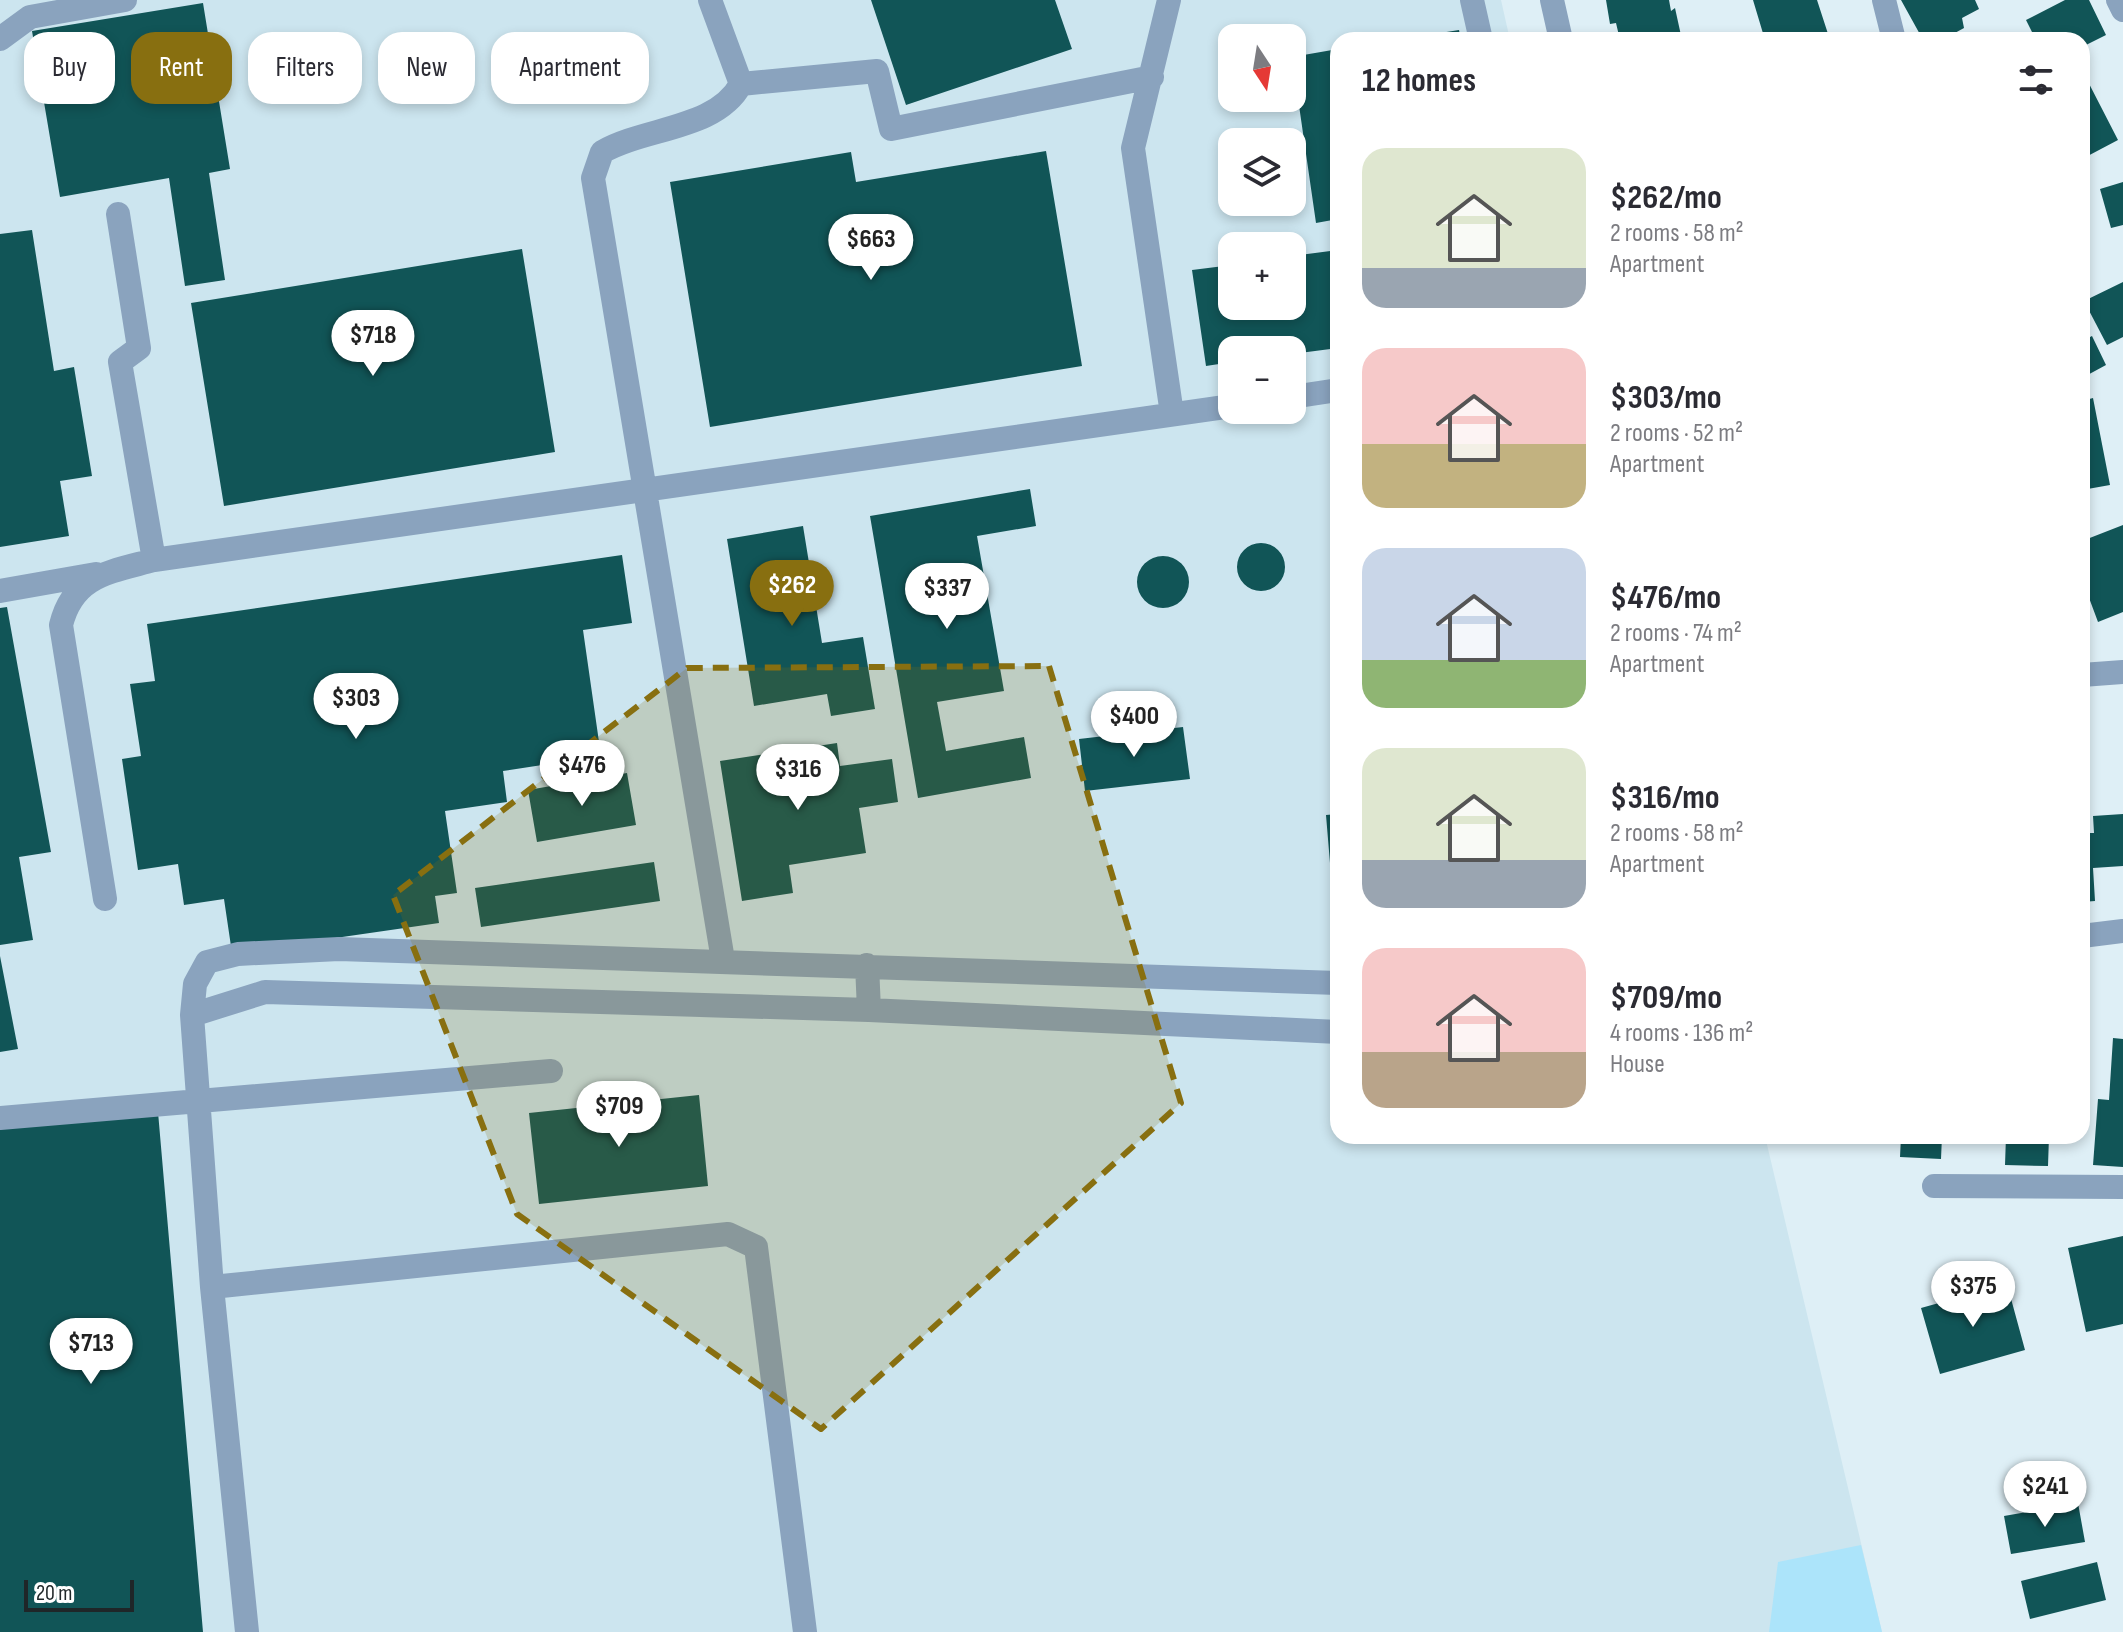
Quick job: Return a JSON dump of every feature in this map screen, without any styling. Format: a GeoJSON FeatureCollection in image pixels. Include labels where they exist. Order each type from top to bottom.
{"type":"FeatureCollection","features":[{"type":"Feature","properties":{"kind":"street"},"geometry":{"type":"LineString","coordinates":[[0,39],[30,17],[125,0]]}},
{"type":"Feature","properties":{"kind":"street"},"geometry":{"type":"LineString","coordinates":[[710,0],[741,84],[732,102],[716,113],[623,141],[602,152],[593,178],[723,960]]}},
{"type":"Feature","properties":{"kind":"street"},"geometry":{"type":"LineString","coordinates":[[1169,0],[1133,148],[1172,414]]}},
{"type":"Feature","properties":{"kind":"street"},"geometry":{"type":"LineString","coordinates":[[1472,0],[1479,32]]}},
{"type":"Feature","properties":{"kind":"street"},"geometry":{"type":"LineString","coordinates":[[1552,0],[1559,32]]}},
{"type":"Feature","properties":{"kind":"street"},"geometry":{"type":"LineString","coordinates":[[1884,0],[1892,32]]}},
{"type":"Feature","properties":{"kind":"street"},"geometry":{"type":"LineString","coordinates":[[2118,0],[2123,10]]}},
{"type":"Feature","properties":{"kind":"street"},"geometry":{"type":"LineString","coordinates":[[741,84],[877,71],[891,129],[1152,77]]}},
{"type":"Feature","properties":{"kind":"street"},"geometry":{"type":"LineString","coordinates":[[118,214],[139,348],[120,362],[154,560]]}},
{"type":"Feature","properties":{"kind":"street"},"geometry":{"type":"LineString","coordinates":[[1306,395],[1330,391]]}},
{"type":"Feature","properties":{"kind":"street"},"geometry":{"type":"LineString","coordinates":[[0,591],[107,572],[154,560],[1218,408]]}},
{"type":"Feature","properties":{"kind":"street"},"geometry":{"type":"LineString","coordinates":[[105,899],[61,625],[66,603],[80,587],[107,572]]}},
{"type":"Feature","properties":{"kind":"street"},"geometry":{"type":"LineString","coordinates":[[2090,674],[2123,672]]}},
{"type":"Feature","properties":{"kind":"street"},"geometry":{"type":"LineString","coordinates":[[2090,935],[2123,931]]}},
{"type":"Feature","properties":{"kind":"street"},"geometry":{"type":"LineString","coordinates":[[247,1632],[212,1287],[192,1015],[195,984],[207,962],[238,954],[339,949],[1330,983]]}},
{"type":"Feature","properties":{"kind":"street"},"geometry":{"type":"LineString","coordinates":[[867,965],[869,1010]]}},
{"type":"Feature","properties":{"kind":"street"},"geometry":{"type":"LineString","coordinates":[[192,1015],[265,992],[869,1010],[1330,1032]]}},
{"type":"Feature","properties":{"kind":"street"},"geometry":{"type":"LineString","coordinates":[[0,1118],[551,1071]]}},
{"type":"Feature","properties":{"kind":"street"},"geometry":{"type":"LineString","coordinates":[[1934,1186],[2123,1187]]}},
{"type":"Feature","properties":{"kind":"street"},"geometry":{"type":"LineString","coordinates":[[212,1287],[728,1234],[756,1247],[805,1632]]}},
{"type":"Feature","properties":{"kind":"highlighted area"},"geometry":{"type":"Polygon","coordinates":[[[1049,666],[1181,1103],[821,1429],[517,1214],[393,895],[687,668],[1049,666]]]}},
{"type":"Feature","properties":{"kind":"shaded area"},"geometry":{"type":"Polygon","coordinates":[[[0,0],[1501,0],[1508,32],[1330,32],[1330,1144],[1767,1144],[1882,1632],[0,1632],[0,0]]]}},
{"type":"Feature","properties":{"kind":"shaded area"},"geometry":{"type":"Polygon","coordinates":[[[1861,1545],[1882,1632],[1769,1632],[1778,1562],[1861,1545]]]}},
{"type":"Feature","properties":{"kind":"building"},"geometry":{"type":"Polygon","coordinates":[[[871,0],[1055,0],[1072,49],[906,105],[871,0]]]}},
{"type":"Feature","properties":{"kind":"building"},"geometry":{"type":"Polygon","coordinates":[[[1606,0],[1669,0],[1671,11],[1675,8],[1680,32],[1618,32],[1616,23],[1610,24],[1606,0]]]}},
{"type":"Feature","properties":{"kind":"building"},"geometry":{"type":"Polygon","coordinates":[[[1753,0],[1817,0],[1827,32],[1763,32],[1753,0]]]}},
{"type":"Feature","properties":{"kind":"building"},"geometry":{"type":"Polygon","coordinates":[[[1901,0],[1975,0],[1979,9],[1962,18],[1964,28],[1957,32],[1919,32],[1901,0]]]}},
{"type":"Feature","properties":{"kind":"building"},"geometry":{"type":"Polygon","coordinates":[[[2065,0],[2089,0],[2106,35],[2090,43],[2090,32],[2032,32],[2026,20],[2065,0]]]}},
{"type":"Feature","properties":{"kind":"building"},"geometry":{"type":"Polygon","coordinates":[[[203,3],[208,32],[131,32],[131,104],[219,104],[230,169],[209,173],[225,280],[185,286],[169,178],[60,197],[44,104],[115,104],[115,32],[32,31],[203,3]]]}},
{"type":"Feature","properties":{"kind":"building"},"geometry":{"type":"Polygon","coordinates":[[[1330,50],[1330,220],[1316,223],[1306,154],[1306,128],[1302,128],[1300,112],[1306,112],[1306,55],[1330,50]]]}},
{"type":"Feature","properties":{"kind":"building"},"geometry":{"type":"Polygon","coordinates":[[[2090,86],[2118,140],[2090,155],[2090,86]]]}},
{"type":"Feature","properties":{"kind":"building"},"geometry":{"type":"Polygon","coordinates":[[[1046,151],[1082,366],[710,427],[670,182],[851,152],[856,182],[1046,151]]]}},
{"type":"Feature","properties":{"kind":"building"},"geometry":{"type":"Polygon","coordinates":[[[2123,182],[2123,225],[2111,228],[2100,189],[2123,182]]]}},
{"type":"Feature","properties":{"kind":"building"},"geometry":{"type":"Polygon","coordinates":[[[32,230],[54,371],[74,367],[92,476],[60,481],[69,536],[0,547],[0,234],[32,230]]]}},
{"type":"Feature","properties":{"kind":"building"},"geometry":{"type":"Polygon","coordinates":[[[522,249],[555,452],[224,506],[191,303],[522,249]]]}},
{"type":"Feature","properties":{"kind":"building"},"geometry":{"type":"Polygon","coordinates":[[[1330,251],[1330,349],[1306,352],[1306,336],[1218,336],[1218,364],[1206,366],[1192,270],[1218,267],[1218,320],[1306,320],[1306,254],[1330,251]]]}},
{"type":"Feature","properties":{"kind":"building"},"geometry":{"type":"Polygon","coordinates":[[[2123,282],[2123,337],[2107,345],[2090,312],[2090,298],[2123,282]]]}},
{"type":"Feature","properties":{"kind":"building"},"geometry":{"type":"Polygon","coordinates":[[[2090,337],[2106,365],[2090,374],[2090,337]]]}},
{"type":"Feature","properties":{"kind":"building"},"geometry":{"type":"Polygon","coordinates":[[[2093,398],[2110,485],[2090,489],[2090,399],[2093,398]]]}},
{"type":"Feature","properties":{"kind":"building"},"geometry":{"type":"Polygon","coordinates":[[[1030,489],[1036,526],[977,536],[1004,691],[937,702],[946,751],[1024,737],[1031,778],[918,798],[870,516],[1030,489]]]}},
{"type":"Feature","properties":{"kind":"building"},"geometry":{"type":"Polygon","coordinates":[[[2123,525],[2123,612],[2098,622],[2090,600],[2090,538],[2123,525]]]}},
{"type":"Feature","properties":{"kind":"building"},"geometry":{"type":"Polygon","coordinates":[[[803,526],[822,643],[863,637],[875,709],[831,716],[827,694],[754,706],[727,539],[803,526]]]}},
{"type":"Feature","properties":{"kind":"building"},"geometry":{"type":"Polygon","coordinates":[[[1261,543],[1278,550],[1285,567],[1278,584],[1261,591],[1244,584],[1237,567],[1244,550],[1261,543]]]}},
{"type":"Feature","properties":{"kind":"building"},"geometry":{"type":"Polygon","coordinates":[[[622,555],[632,623],[583,630],[601,756],[503,771],[507,802],[445,811],[457,893],[435,896],[439,923],[232,953],[224,899],[184,905],[178,864],[138,870],[122,759],[141,756],[130,684],[155,681],[147,624],[622,555]]]}},
{"type":"Feature","properties":{"kind":"building"},"geometry":{"type":"Polygon","coordinates":[[[1163,556],[1181,564],[1189,582],[1181,600],[1163,608],[1145,600],[1137,582],[1145,564],[1163,556]]]}},
{"type":"Feature","properties":{"kind":"building"},"geometry":{"type":"Polygon","coordinates":[[[7,607],[51,852],[19,857],[33,940],[0,945],[0,608],[7,607]]]}},
{"type":"Feature","properties":{"kind":"building"},"geometry":{"type":"Polygon","coordinates":[[[1183,727],[1190,779],[1085,791],[1079,739],[1183,727]]]}},
{"type":"Feature","properties":{"kind":"building"},"geometry":{"type":"Polygon","coordinates":[[[837,743],[840,766],[892,759],[898,802],[859,808],[866,853],[789,865],[793,893],[742,901],[720,761],[837,743]]]}},
{"type":"Feature","properties":{"kind":"building"},"geometry":{"type":"Polygon","coordinates":[[[627,773],[636,825],[537,842],[528,790],[627,773]]]}},
{"type":"Feature","properties":{"kind":"building"},"geometry":{"type":"Polygon","coordinates":[[[2123,814],[2123,866],[2093,868],[2095,901],[2090,901],[2090,833],[2094,833],[2093,816],[2123,814]]]}},
{"type":"Feature","properties":{"kind":"building"},"geometry":{"type":"Polygon","coordinates":[[[1326,815],[1330,815],[1330,863],[1326,815]]]}},
{"type":"Feature","properties":{"kind":"building"},"geometry":{"type":"Polygon","coordinates":[[[654,862],[660,901],[481,927],[475,888],[654,862]]]}},
{"type":"Feature","properties":{"kind":"building"},"geometry":{"type":"Polygon","coordinates":[[[0,956],[18,1049],[0,1052],[0,956]]]}},
{"type":"Feature","properties":{"kind":"building"},"geometry":{"type":"Polygon","coordinates":[[[2113,1038],[2123,1039],[2123,1167],[2093,1165],[2098,1099],[2109,1100],[2113,1038]]]}},
{"type":"Feature","properties":{"kind":"building"},"geometry":{"type":"Polygon","coordinates":[[[699,1095],[708,1186],[539,1204],[529,1113],[699,1095]]]}},
{"type":"Feature","properties":{"kind":"building"},"geometry":{"type":"Polygon","coordinates":[[[158,1112],[203,1632],[0,1632],[0,1126],[158,1112]]]}},
{"type":"Feature","properties":{"kind":"building"},"geometry":{"type":"Polygon","coordinates":[[[1901,1144],[1942,1144],[1941,1159],[1900,1157],[1901,1144]]]}},
{"type":"Feature","properties":{"kind":"building"},"geometry":{"type":"Polygon","coordinates":[[[2006,1144],[2049,1144],[2048,1166],[2005,1165],[2006,1144]]]}},
{"type":"Feature","properties":{"kind":"building"},"geometry":{"type":"Polygon","coordinates":[[[2123,1236],[2123,1324],[2086,1332],[2068,1248],[2123,1236]]]}},
{"type":"Feature","properties":{"kind":"building"},"geometry":{"type":"Polygon","coordinates":[[[2007,1284],[2025,1350],[1940,1374],[1921,1308],[2007,1284]]]}},
{"type":"Feature","properties":{"kind":"building"},"geometry":{"type":"Polygon","coordinates":[[[2078,1503],[2085,1542],[2011,1554],[2004,1516],[2078,1503]]]}},
{"type":"Feature","properties":{"kind":"building"},"geometry":{"type":"Polygon","coordinates":[[[2097,1562],[2106,1600],[2030,1619],[2021,1581],[2097,1562]]]}}]}
